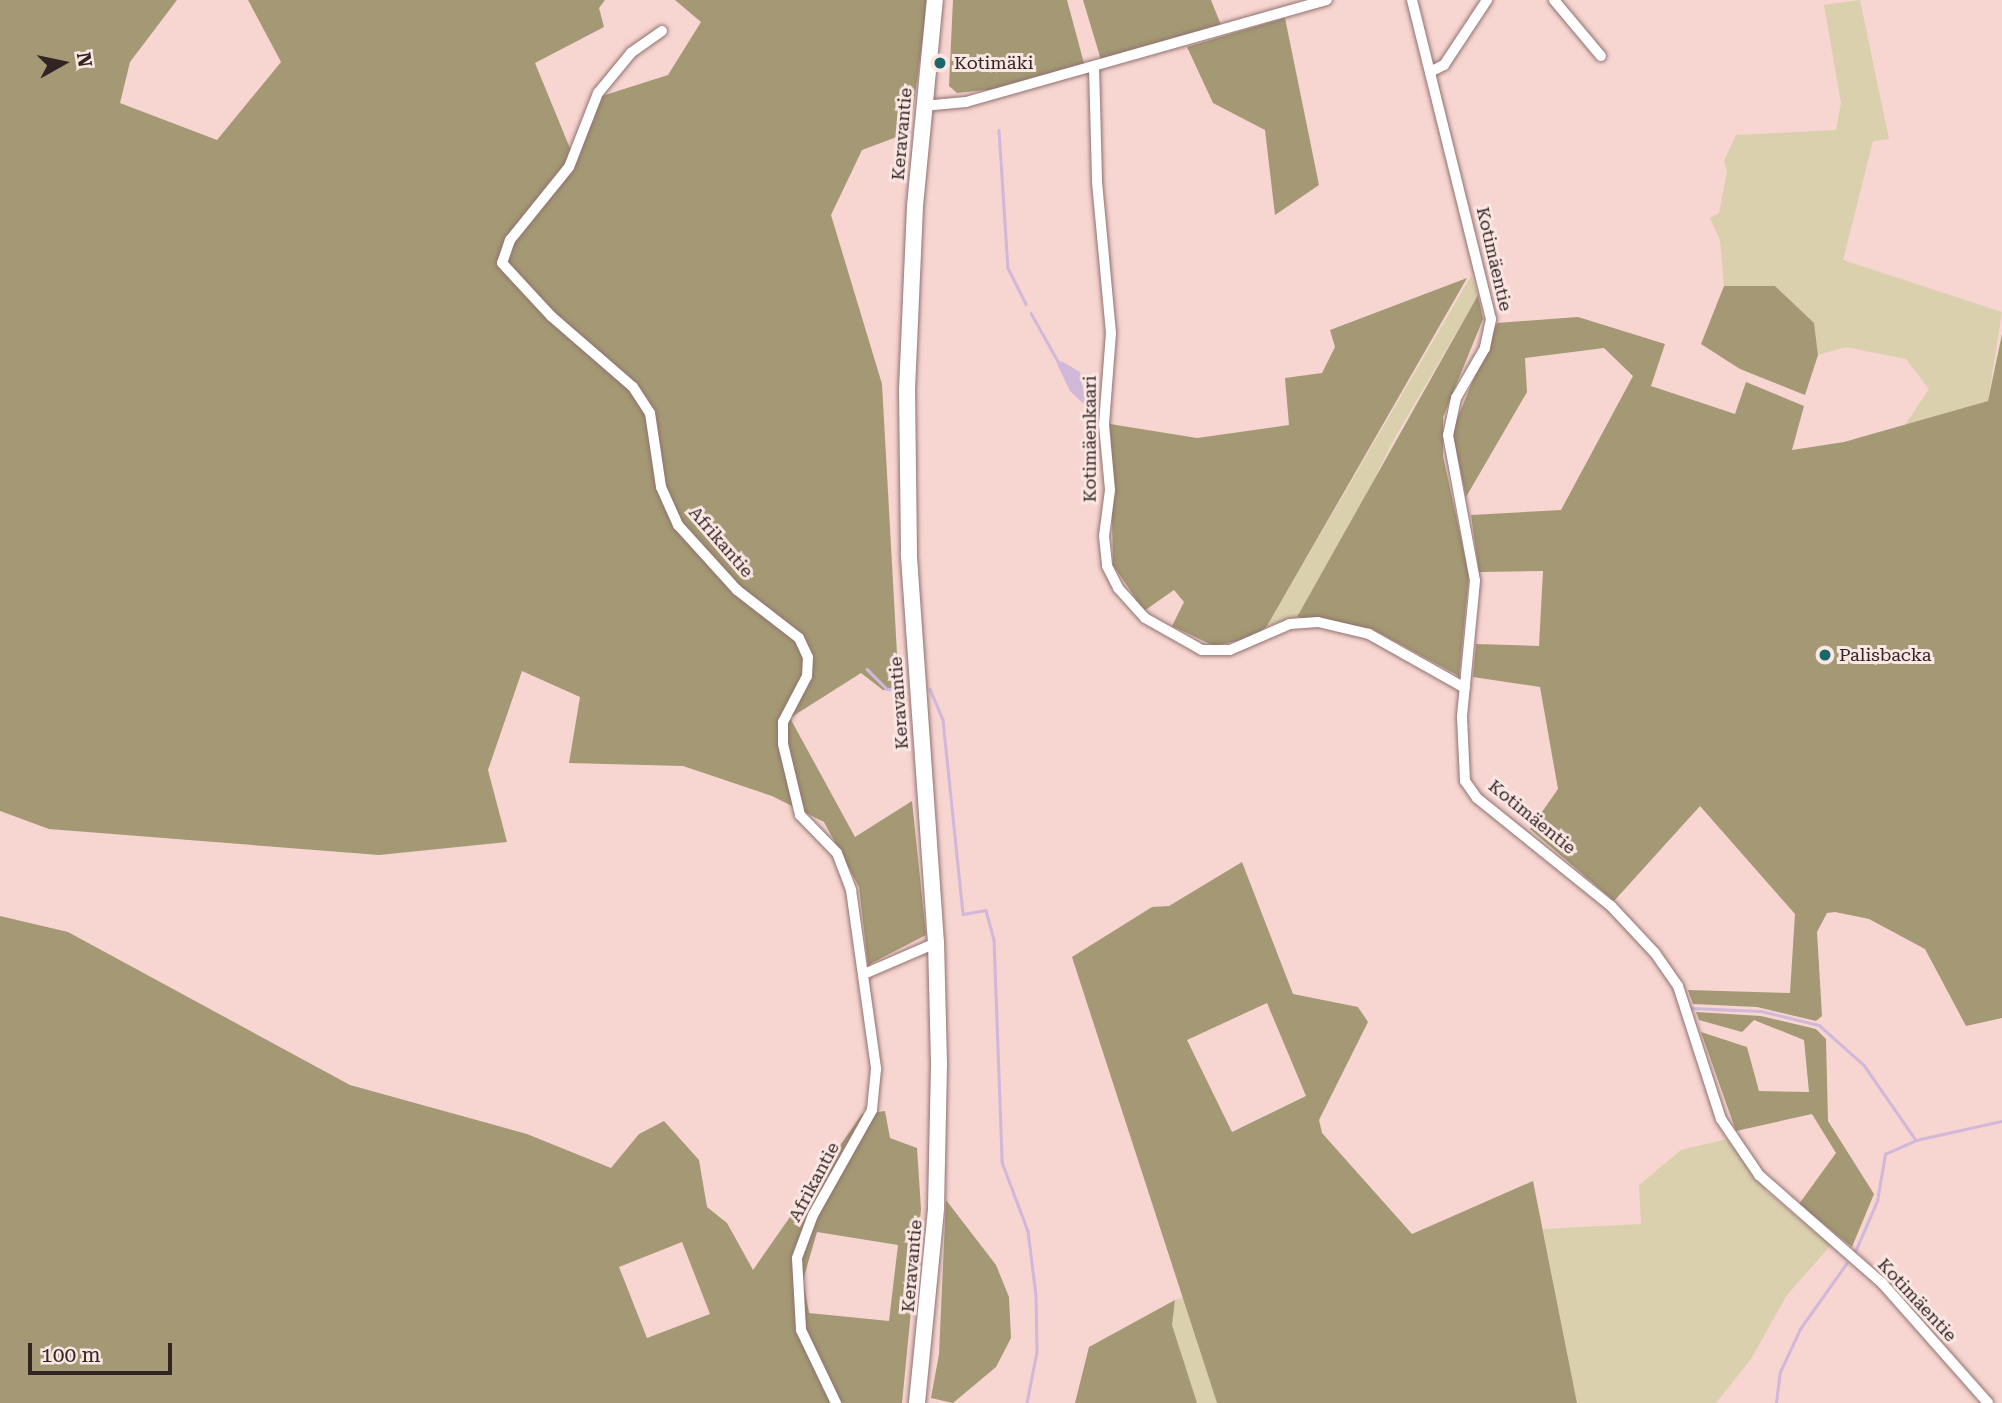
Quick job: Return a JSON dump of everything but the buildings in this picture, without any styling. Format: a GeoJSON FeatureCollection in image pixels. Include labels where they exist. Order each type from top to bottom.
{"type":"FeatureCollection","features":[{"type":"Feature","properties":{"kind":"main road","name":"Keravantie"},"geometry":{"type":"LineString","coordinates":[[917,1403],[939,1140],[936,943],[907,476],[923,106],[935,0]]}},
{"type":"Feature","properties":{"kind":"street"},"geometry":{"type":"LineString","coordinates":[[923,106],[966,102],[1327,0]]}},
{"type":"Feature","properties":{"kind":"street","name":"Kotimäentie"},"geometry":{"type":"LineString","coordinates":[[1412,0],[1491,319],[1485,348],[1450,420],[1450,454],[1474,557],[1465,688],[1465,781],[1477,797],[1611,906],[1656,953],[1678,986],[1721,1119],[1759,1175],[1882,1283],[1988,1403]]}},
{"type":"Feature","properties":{"kind":"street"},"geometry":{"type":"LineString","coordinates":[[1430,72],[1444,65],[1487,0]]}},
{"type":"Feature","properties":{"kind":"street"},"geometry":{"type":"LineString","coordinates":[[1554,0],[1601,56]]}},
{"type":"Feature","properties":{"kind":"street","name":"Afrikantie"},"geometry":{"type":"LineString","coordinates":[[662,31],[631,53],[598,93],[569,167],[510,240],[502,264],[551,316],[633,387],[650,413],[661,487],[678,525],[737,590],[799,638],[808,657],[807,676],[783,722],[788,768],[800,815],[837,853],[851,890],[864,974],[875,1098],[813,1215],[795,1277],[808,1351],[836,1403]]}},
{"type":"Feature","properties":{"kind":"street","name":"Kotimäenkaari"},"geometry":{"type":"LineString","coordinates":[[1094,66],[1097,182],[1111,333],[1104,425],[1110,490],[1104,536],[1107,566],[1118,588],[1145,618],[1202,650],[1230,650],[1290,624],[1318,622],[1369,634],[1465,688]]}},
{"type":"Feature","properties":{"kind":"street"},"geometry":{"type":"LineString","coordinates":[[864,974],[936,943]]}},
{"type":"Feature","properties":{"kind":"shaded area"},"geometry":{"type":"Polygon","coordinates":[[[0,0],[177,0],[130,62],[120,103],[217,140],[281,62],[248,0],[605,0],[599,8],[604,27],[535,63],[576,163],[602,96],[668,75],[701,22],[675,0],[928,0],[910,132],[862,150],[831,215],[882,384],[899,690],[883,690],[861,673],[790,718],[855,837],[912,801],[926,935],[868,965],[859,887],[824,822],[772,796],[683,766],[569,763],[580,697],[522,671],[488,770],[507,842],[379,855],[49,829],[0,811],[0,0]]]}},
{"type":"Feature","properties":{"kind":"shaded area"},"geometry":{"type":"Polygon","coordinates":[[[953,0],[1067,0],[1085,67],[1006,88],[957,93],[949,86],[953,0]]]}},
{"type":"Feature","properties":{"kind":"shaded area"},"geometry":{"type":"Polygon","coordinates":[[[1083,0],[1211,0],[1221,25],[1101,60],[1083,0]]]}},
{"type":"Feature","properties":{"kind":"shaded area"},"geometry":{"type":"Polygon","coordinates":[[[1860,0],[1889,139],[1873,141],[1843,260],[2002,312],[1988,401],[1905,425],[1929,389],[1906,359],[1846,347],[1818,355],[1814,323],[1775,286],[1724,286],[1720,240],[1710,218],[1719,213],[1727,172],[1724,161],[1736,135],[1836,130],[1841,103],[1824,5],[1860,0]]]}},
{"type":"Feature","properties":{"kind":"shaded area"},"geometry":{"type":"Polygon","coordinates":[[[1285,18],[1319,185],[1275,215],[1265,130],[1213,103],[1187,47],[1285,18]]]}},
{"type":"Feature","properties":{"kind":"shaded area"},"geometry":{"type":"Polygon","coordinates":[[[1471,276],[1478,295],[1393,441],[1342,544],[1297,617],[1267,626],[1471,276]]]}},
{"type":"Feature","properties":{"kind":"shaded area"},"geometry":{"type":"Polygon","coordinates":[[[1467,278],[1267,626],[1255,637],[1214,646],[1172,626],[1184,602],[1174,590],[1144,611],[1113,565],[1110,424],[1197,438],[1289,425],[1285,378],[1322,373],[1335,347],[1330,330],[1467,278]]]}},
{"type":"Feature","properties":{"kind":"shaded area"},"geometry":{"type":"Polygon","coordinates":[[[1724,286],[1775,286],[1814,323],[1818,355],[1805,395],[1740,369],[1701,344],[1724,286]]]}},
{"type":"Feature","properties":{"kind":"shaded area"},"geometry":{"type":"Polygon","coordinates":[[[1478,295],[1483,319],[1443,417],[1443,456],[1469,575],[1459,676],[1372,629],[1297,617],[1478,295]]]}},
{"type":"Feature","properties":{"kind":"shaded area"},"geometry":{"type":"Polygon","coordinates":[[[1578,317],[1665,344],[1651,386],[1735,414],[1746,382],[1804,406],[1792,450],[1844,442],[1988,401],[2002,334],[2002,1018],[1966,1026],[1925,949],[1869,919],[1835,912],[1827,913],[1817,932],[1822,1016],[1816,1021],[1757,1007],[1693,1004],[1688,990],[1790,993],[1795,914],[1700,806],[1614,901],[1530,829],[1558,789],[1540,687],[1473,677],[1476,644],[1539,646],[1543,571],[1479,572],[1471,515],[1561,510],[1633,376],[1604,348],[1525,358],[1527,392],[1466,497],[1452,431],[1497,323],[1578,317]]]}},
{"type":"Feature","properties":{"kind":"shaded area"},"geometry":{"type":"Polygon","coordinates":[[[1061,361],[1080,372],[1086,406],[1070,391],[1057,364],[1061,361]]]}},
{"type":"Feature","properties":{"kind":"shaded area"},"geometry":{"type":"Polygon","coordinates":[[[1242,862],[1293,994],[1358,1007],[1368,1022],[1319,1120],[1322,1133],[1412,1234],[1533,1181],[1577,1403],[1217,1403],[1072,957],[1152,907],[1169,906],[1242,862]],[[1267,1003],[1187,1040],[1232,1132],[1306,1096],[1267,1003]]]}},
{"type":"Feature","properties":{"kind":"shaded area"},"geometry":{"type":"Polygon","coordinates":[[[0,916],[68,932],[350,1085],[527,1134],[611,1168],[639,1134],[664,1121],[699,1160],[707,1207],[727,1223],[753,1270],[862,1114],[885,1111],[890,1138],[917,1148],[921,1209],[902,1403],[0,1403],[0,916]],[[817,1232],[803,1280],[809,1313],[889,1321],[898,1245],[817,1232]],[[682,1242],[619,1267],[647,1338],[710,1314],[682,1242]]]}},
{"type":"Feature","properties":{"kind":"shaded area"},"geometry":{"type":"Polygon","coordinates":[[[1696,1012],[1761,1016],[1816,1029],[1826,1039],[1828,1121],[1874,1194],[1852,1247],[1799,1204],[1836,1153],[1812,1114],[1736,1131],[1701,1032],[1747,1047],[1759,1091],[1809,1092],[1804,1040],[1754,1020],[1742,1032],[1699,1020],[1696,1012]]]}},
{"type":"Feature","properties":{"kind":"shaded area"},"geometry":{"type":"Polygon","coordinates":[[[1727,1139],[1767,1192],[1831,1245],[1787,1295],[1751,1359],[1716,1403],[1577,1403],[1543,1229],[1641,1224],[1639,1185],[1681,1150],[1727,1139]]]}},
{"type":"Feature","properties":{"kind":"shaded area"},"geometry":{"type":"Polygon","coordinates":[[[946,1200],[996,1265],[1009,1297],[1011,1338],[996,1367],[953,1403],[931,1398],[939,1354],[946,1200]]]}},
{"type":"Feature","properties":{"kind":"shaded area"},"geometry":{"type":"Polygon","coordinates":[[[1184,1297],[1217,1403],[1197,1403],[1189,1383],[1171,1325],[1175,1300],[1184,1297]]]}},
{"type":"Feature","properties":{"kind":"shaded area"},"geometry":{"type":"Polygon","coordinates":[[[1175,1300],[1172,1325],[1197,1403],[1075,1403],[1089,1347],[1175,1300]]]}},
{"type":"Feature","properties":{"kind":"waterway"},"geometry":{"type":"LineString","coordinates":[[999,130],[1008,268],[1026,304]]}},
{"type":"Feature","properties":{"kind":"waterway"},"geometry":{"type":"LineString","coordinates":[[1031,313],[1059,363]]}},
{"type":"Feature","properties":{"kind":"waterway"},"geometry":{"type":"LineString","coordinates":[[867,669],[887,689],[902,688]]}},
{"type":"Feature","properties":{"kind":"waterway"},"geometry":{"type":"LineString","coordinates":[[930,689],[943,720],[963,914],[986,910],[994,939],[1002,1162],[1028,1231],[1036,1295],[1037,1352],[1027,1403]]}},
{"type":"Feature","properties":{"kind":"waterway"},"geometry":{"type":"LineString","coordinates":[[1690,1008],[1761,1011],[1819,1025],[1864,1065],[1916,1140]]}},
{"type":"Feature","properties":{"kind":"waterway"},"geometry":{"type":"LineString","coordinates":[[1854,1254],[1877,1201],[1885,1154],[1916,1140],[2002,1121]]}},
{"type":"Feature","properties":{"kind":"waterway"},"geometry":{"type":"LineString","coordinates":[[1776,1403],[1780,1372],[1800,1329],[1846,1264]]}},
{"type":"Feature","properties":{"kind":"place","name":"Kotimäki"},"geometry":{"type":"Point","coordinates":[940,63]}},
{"type":"Feature","properties":{"kind":"place","name":"Palisbacka"},"geometry":{"type":"Point","coordinates":[1825,655]}}]}
